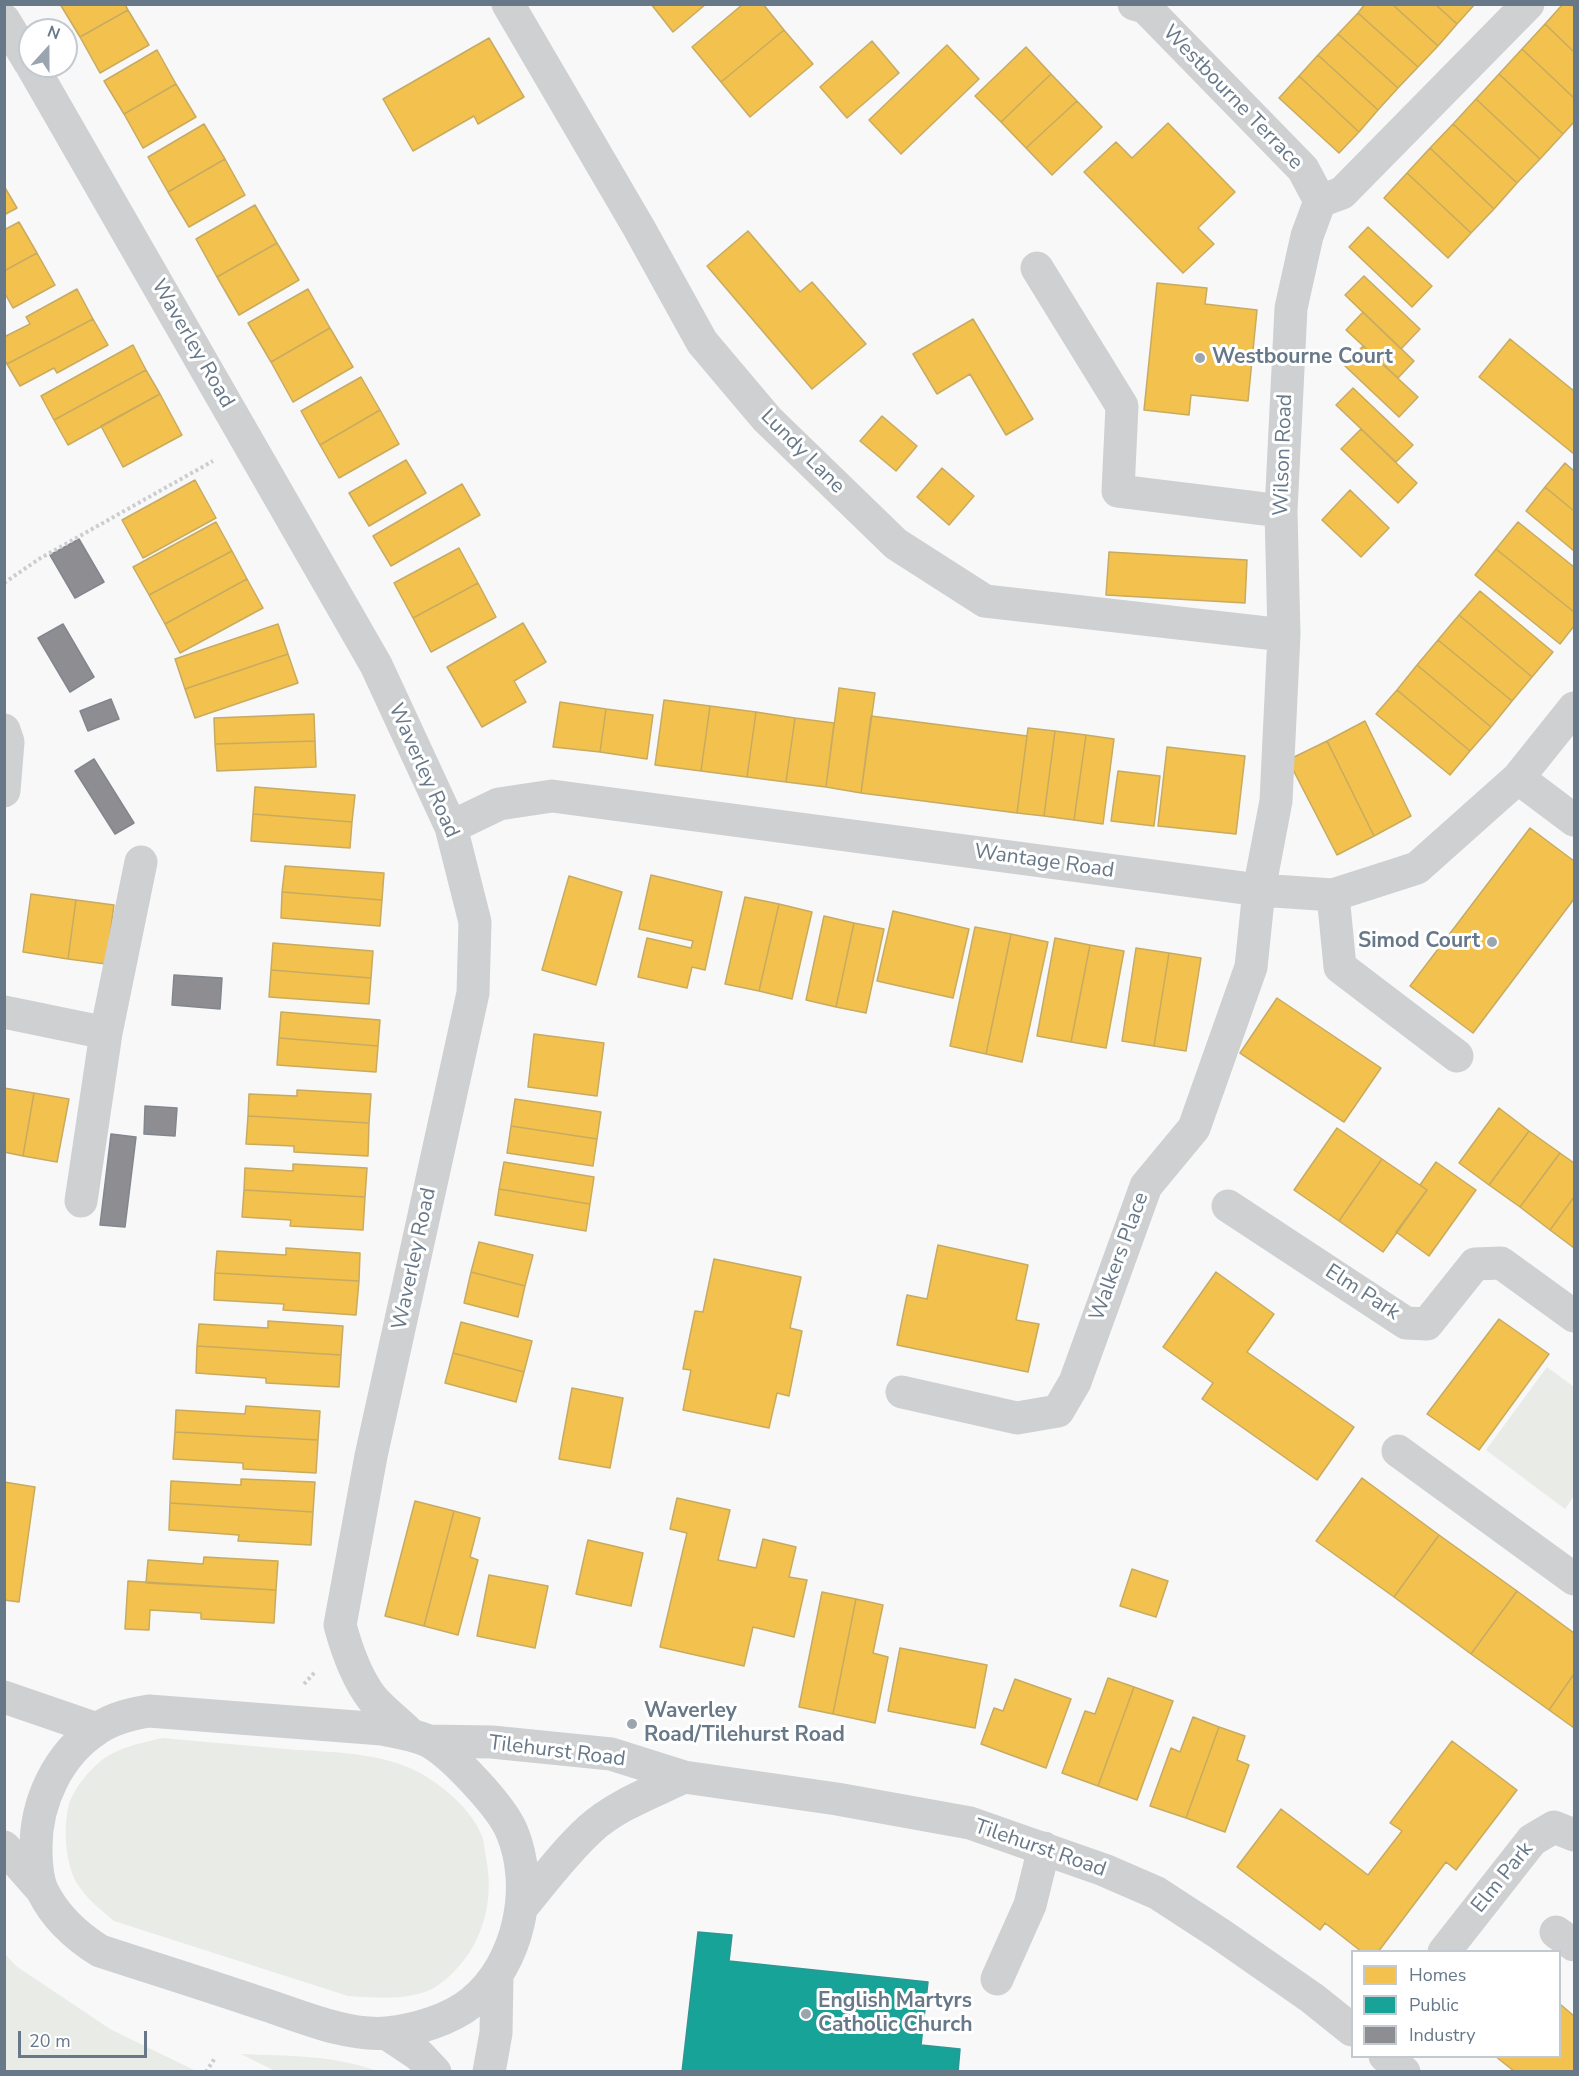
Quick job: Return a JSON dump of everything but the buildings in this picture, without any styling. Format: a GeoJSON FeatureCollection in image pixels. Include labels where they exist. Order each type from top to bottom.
{"type":"FeatureCollection","features":[{"type":"Feature","properties":{"kind":"street","name":"Lundy Lane"},"geometry":{"type":"LineString","coordinates":[[508,4],[639,228],[702,342],[767,419],[893,551],[985,601],[1284,635]]}},
{"type":"Feature","properties":{"kind":"street"},"geometry":{"type":"LineString","coordinates":[[1320,201],[1342,193],[1528,4]]}},
{"type":"Feature","properties":{"kind":"street","name":"Westbourne Terrace"},"geometry":{"type":"LineString","coordinates":[[1141,5],[1303,169],[1320,201]]}},
{"type":"Feature","properties":{"kind":"street","name":"Waverley Road"},"geometry":{"type":"LineString","coordinates":[[4,20],[18,43]]}},
{"type":"Feature","properties":{"kind":"street","name":"Waverley Road"},"geometry":{"type":"LineString","coordinates":[[39,78],[376,665],[451,827],[475,922],[473,993],[371,1456],[340,1625],[354,1667],[372,1698],[419,1738],[465,1772],[493,1801],[512,1831],[521,1867],[522,1907]]}},
{"type":"Feature","properties":{"kind":"street","name":"Wilson Road"},"geometry":{"type":"LineString","coordinates":[[1259,890],[1276,801],[1284,635],[1281,511],[1291,308],[1307,236],[1320,201]]}},
{"type":"Feature","properties":{"kind":"street"},"geometry":{"type":"LineString","coordinates":[[1037,268],[1122,406],[1118,491],[1281,511]]}},
{"type":"Feature","properties":{"kind":"street","name":"Wantage Road"},"geometry":{"type":"LineString","coordinates":[[451,827],[499,804],[552,796],[1259,890],[1333,895],[1417,868],[1518,778],[1575,708]]}},
{"type":"Feature","properties":{"kind":"street"},"geometry":{"type":"LineString","coordinates":[[4,730],[8,742],[4,791]]}},
{"type":"Feature","properties":{"kind":"street"},"geometry":{"type":"LineString","coordinates":[[1518,778],[1575,820]]}},
{"type":"Feature","properties":{"kind":"street"},"geometry":{"type":"LineString","coordinates":[[81,1201],[106,1033],[141,862]]}},
{"type":"Feature","properties":{"kind":"street","name":"Walkers Place"},"geometry":{"type":"LineString","coordinates":[[902,1392],[1017,1419],[1059,1411],[1075,1382],[1146,1186],[1194,1128],[1251,967],[1259,890]]}},
{"type":"Feature","properties":{"kind":"street"},"geometry":{"type":"LineString","coordinates":[[1333,895],[1340,967],[1457,1056]]}},
{"type":"Feature","properties":{"kind":"street"},"geometry":{"type":"LineString","coordinates":[[4,1012],[106,1033]]}},
{"type":"Feature","properties":{"kind":"street","name":"Elm Park"},"geometry":{"type":"LineString","coordinates":[[1228,1206],[1406,1323],[1427,1324],[1475,1264],[1501,1263],[1575,1316]]}},
{"type":"Feature","properties":{"kind":"street"},"geometry":{"type":"LineString","coordinates":[[1398,1451],[1575,1579]]}},
{"type":"Feature","properties":{"kind":"street"},"geometry":{"type":"LineString","coordinates":[[4,1697],[97,1729]]}},
{"type":"Feature","properties":{"kind":"street","name":"Tilehurst Road"},"geometry":{"type":"LineString","coordinates":[[42,1890],[36,1857],[36,1825],[45,1794],[61,1765],[76,1747],[97,1729],[124,1715],[149,1711],[382,1729],[419,1738],[492,1742],[611,1754],[684,1777],[837,1799],[970,1823],[1104,1870],[1157,1893],[1303,1991],[1351,2028]]}},
{"type":"Feature","properties":{"kind":"street","name":"Tilehurst Road"},"geometry":{"type":"LineString","coordinates":[[522,1907],[554,1867],[591,1828],[618,1809],[684,1777]]}},
{"type":"Feature","properties":{"kind":"street","name":"Elm Park"},"geometry":{"type":"LineString","coordinates":[[1446,1950],[1532,1840],[1554,1827],[1575,1835]]}},
{"type":"Feature","properties":{"kind":"street"},"geometry":{"type":"LineString","coordinates":[[4,1847],[42,1890],[60,1919],[78,1938],[100,1951],[353,2031],[386,2033],[449,2016],[472,2002],[497,1976],[511,1943],[522,1907]]}},
{"type":"Feature","properties":{"kind":"street"},"geometry":{"type":"LineString","coordinates":[[997,1979],[1030,1905],[1044,1848]]}},
{"type":"Feature","properties":{"kind":"street"},"geometry":{"type":"LineString","coordinates":[[489,2072],[496,2033],[497,1976]]}},
{"type":"Feature","properties":{"kind":"street"},"geometry":{"type":"LineString","coordinates":[[386,2033],[419,2055],[435,2072]]}},
{"type":"Feature","properties":{"kind":"street"},"geometry":{"type":"LineString","coordinates":[[1387,2058],[1404,2072]]}},
{"type":"Feature","properties":{"kind":"path"},"geometry":{"type":"LineString","coordinates":[[4,583],[39,559],[209,464],[246,440]]}},
{"type":"Feature","properties":{"kind":"path"},"geometry":{"type":"LineString","coordinates":[[271,1720],[315,1671],[340,1625]]}},
{"type":"Feature","properties":{"kind":"path"},"geometry":{"type":"LineString","coordinates":[[206,2072],[215,2058]]}},
{"type":"Feature","properties":{"kind":"shaded area"},"geometry":{"type":"Polygon","coordinates":[[[1547,1367],[1574,1387],[1574,1496],[1565,1509],[1486,1450],[1547,1367]]]}},
{"type":"Feature","properties":{"kind":"shaded area"},"geometry":{"type":"Polygon","coordinates":[[[162,1738],[379,1758],[414,1770],[438,1784],[473,1819],[482,1836],[485,1850],[488,1876],[486,1912],[474,1945],[464,1961],[452,1974],[428,1991],[394,1997],[348,1996],[114,1921],[86,1895],[78,1885],[70,1867],[66,1846],[69,1804],[82,1780],[102,1760],[123,1749],[162,1738]]]}},
{"type":"Feature","properties":{"kind":"shaded area"},"geometry":{"type":"Polygon","coordinates":[[[4,1953],[16,1966],[110,2029],[196,2071],[5,2071],[4,1953]]]}},
{"type":"Feature","properties":{"kind":"shaded area"},"geometry":{"type":"Polygon","coordinates":[[[241,2054],[327,2059],[377,2071],[275,2071],[241,2054]]]}},
{"type":"Feature","properties":{"kind":"place","name":"Westbourne Court"},"geometry":{"type":"Point","coordinates":[1200,358]}},
{"type":"Feature","properties":{"kind":"place","name":"Simod Court"},"geometry":{"type":"Point","coordinates":[1492,942]}},
{"type":"Feature","properties":{"kind":"place","name":"Waverley Road/Tilehurst Road"},"geometry":{"type":"Point","coordinates":[632,1724]}},
{"type":"Feature","properties":{"kind":"place","name":"English Martyrs Catholic Church"},"geometry":{"type":"Point","coordinates":[806,2014]}}]}
